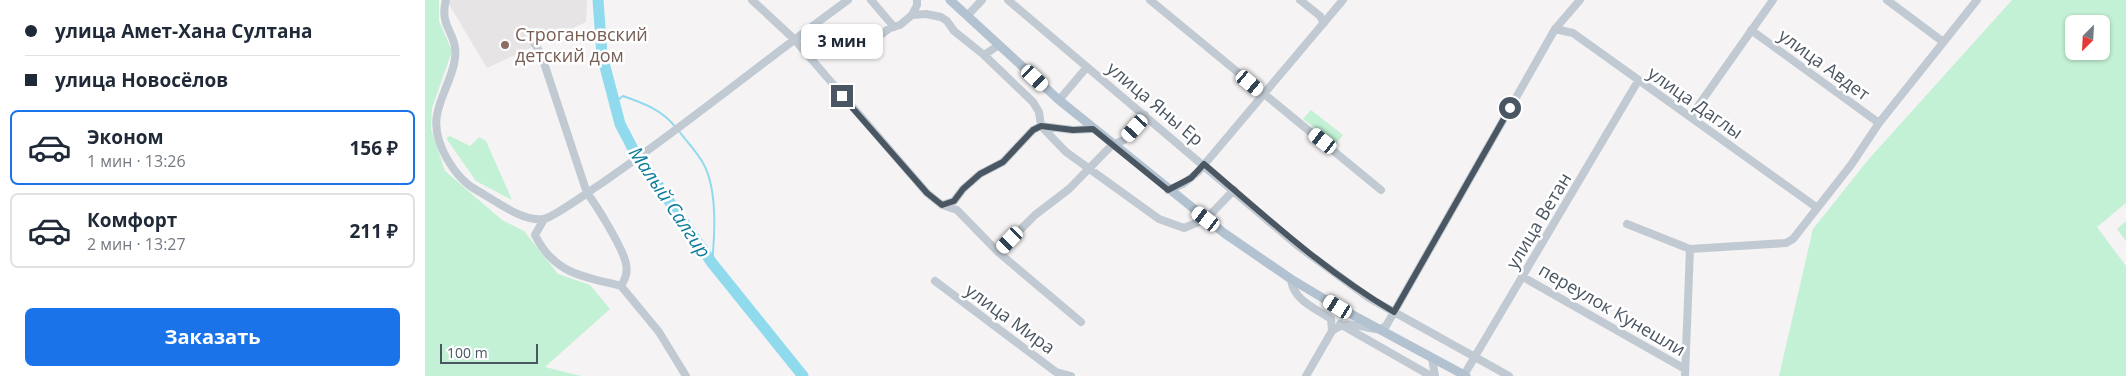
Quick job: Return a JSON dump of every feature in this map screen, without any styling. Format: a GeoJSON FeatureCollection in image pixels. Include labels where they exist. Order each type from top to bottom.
{"type":"FeatureCollection","features":[{"type":"Feature","properties":{"kind":"main road"},"geometry":{"type":"LineString","coordinates":[[950,0],[1059,100],[1206,219],[1291,279],[1338,307],[1465,376]]}},
{"type":"Feature","properties":{"kind":"street"},"geometry":{"type":"LineString","coordinates":[[446,0],[443,12],[445,23],[457,48],[437,118],[440,139],[451,166],[470,187],[522,215],[544,219]]}},
{"type":"Feature","properties":{"kind":"street"},"geometry":{"type":"LineString","coordinates":[[752,0],[794,39],[927,193],[942,205],[957,210]]}},
{"type":"Feature","properties":{"kind":"street"},"geometry":{"type":"LineString","coordinates":[[686,376],[659,332],[621,286],[563,269],[541,247],[535,234],[544,219],[587,193],[632,162],[848,0]]}},
{"type":"Feature","properties":{"kind":"street"},"geometry":{"type":"LineString","coordinates":[[871,0],[894,27]]}},
{"type":"Feature","properties":{"kind":"street"},"geometry":{"type":"LineString","coordinates":[[864,47],[894,27],[900,26],[912,15],[917,5],[917,0]]}},
{"type":"Feature","properties":{"kind":"street"},"geometry":{"type":"LineString","coordinates":[[968,15],[982,0]]}},
{"type":"Feature","properties":{"kind":"street","name":"улица Яны Ер"},"geometry":{"type":"LineString","coordinates":[[1008,0],[1204,164],[1298,246],[1349,284],[1394,312],[1509,376]]}},
{"type":"Feature","properties":{"kind":"street"},"geometry":{"type":"LineString","coordinates":[[1150,0],[1381,190]]}},
{"type":"Feature","properties":{"kind":"street"},"geometry":{"type":"LineString","coordinates":[[1300,0],[1320,16],[1324,24]]}},
{"type":"Feature","properties":{"kind":"street"},"geometry":{"type":"LineString","coordinates":[[1168,190],[1191,178],[1204,164],[1343,0]]}},
{"type":"Feature","properties":{"kind":"street"},"geometry":{"type":"LineString","coordinates":[[1306,376],[1332,331],[1341,325],[1349,323],[1381,330],[1386,326],[1555,29],[1580,0]]}},
{"type":"Feature","properties":{"kind":"street"},"geometry":{"type":"LineString","coordinates":[[1691,116],[1773,0]]}},
{"type":"Feature","properties":{"kind":"street"},"geometry":{"type":"LineString","coordinates":[[1887,0],[1943,41]]}},
{"type":"Feature","properties":{"kind":"street"},"geometry":{"type":"LineString","coordinates":[[1627,224],[1690,249],[1786,243],[1793,239],[1815,208],[1851,165],[1879,123],[1977,0]]}},
{"type":"Feature","properties":{"kind":"street"},"geometry":{"type":"LineString","coordinates":[[912,15],[926,14],[941,17],[954,32],[984,56],[1033,102],[1039,112],[1041,126],[1067,152],[1090,168],[1100,178],[1135,200],[1159,219],[1184,228],[1206,219],[1234,190]]}},
{"type":"Feature","properties":{"kind":"street","name":"улица Даглы"},"geometry":{"type":"LineString","coordinates":[[1555,29],[1573,33],[1638,81],[1691,116],[1815,208]]}},
{"type":"Feature","properties":{"kind":"street","name":"улица Авдет"},"geometry":{"type":"LineString","coordinates":[[1751,30],[1879,123]]}},
{"type":"Feature","properties":{"kind":"street"},"geometry":{"type":"LineString","coordinates":[[533,41],[541,54],[587,193],[600,210],[626,263],[626,277],[621,286]]}},
{"type":"Feature","properties":{"kind":"street"},"geometry":{"type":"LineString","coordinates":[[984,56],[999,45]]}},
{"type":"Feature","properties":{"kind":"street"},"geometry":{"type":"LineString","coordinates":[[1059,100],[1087,67]]}},
{"type":"Feature","properties":{"kind":"street","name":"улица Ветан"},"geometry":{"type":"LineString","coordinates":[[1465,376],[1638,81]]}},
{"type":"Feature","properties":{"kind":"street"},"geometry":{"type":"LineString","coordinates":[[998,252],[1035,215],[1069,189],[1112,144],[1124,140],[1145,116]]}},
{"type":"Feature","properties":{"kind":"street"},"geometry":{"type":"LineString","coordinates":[[942,205],[954,201],[963,189],[980,174],[1003,162],[1033,130],[1041,126],[1073,130],[1093,129]]}},
{"type":"Feature","properties":{"kind":"street"},"geometry":{"type":"LineString","coordinates":[[954,201],[957,210],[998,252],[1081,322]]}},
{"type":"Feature","properties":{"kind":"street"},"geometry":{"type":"LineString","coordinates":[[1685,372],[1690,249]]}},
{"type":"Feature","properties":{"kind":"street","name":"переулок Кунешли"},"geometry":{"type":"LineString","coordinates":[[1523,277],[1685,372]]}},
{"type":"Feature","properties":{"kind":"street"},"geometry":{"type":"LineString","coordinates":[[1291,279],[1292,288],[1298,297],[1341,325],[1433,376]]}},
{"type":"Feature","properties":{"kind":"street","name":"улица Мира"},"geometry":{"type":"LineString","coordinates":[[935,281],[1054,374],[1071,376]]}},
{"type":"Feature","properties":{"kind":"street"},"geometry":{"type":"LineString","coordinates":[[1331,319],[1332,331]]}},
{"type":"Feature","properties":{"kind":"street"},"geometry":{"type":"LineString","coordinates":[[1432,358],[1433,376]]}},
{"type":"Feature","properties":{"kind":"shaded area","name":"Строгановский детский дом"},"geometry":{"type":"Polygon","coordinates":[[[587,0],[586,22],[487,68],[447,1],[587,0]]]}},
{"type":"Feature","properties":{"kind":"green space"},"geometry":{"type":"Polygon","coordinates":[[[425,0],[439,0],[439,21],[452,51],[432,108],[431,129],[445,171],[502,220],[524,231],[558,274],[590,285],[610,309],[545,367],[581,376],[425,376],[425,0]]]}},
{"type":"Feature","properties":{"kind":"green space"},"geometry":{"type":"Polygon","coordinates":[[[2012,0],[2126,0],[2126,203],[2097,227],[2126,266],[2126,376],[1779,376],[1813,229],[1868,160],[2012,0]]]}},
{"type":"Feature","properties":{"kind":"green space"},"geometry":{"type":"Polygon","coordinates":[[[1311,110],[1343,135],[1336,144],[1303,119],[1311,110]]]}},
{"type":"Feature","properties":{"kind":"green space"},"geometry":{"type":"Polygon","coordinates":[[[450,136],[470,146],[479,137],[486,141],[512,200],[476,181],[446,138],[450,136]]]}},
{"type":"Feature","properties":{"kind":"green space"},"geometry":{"type":"Polygon","coordinates":[[[2126,221],[2126,241],[2117,229],[2126,221]]]}},
{"type":"Feature","properties":{"kind":"waterway","name":"Малый Салгир"},"geometry":{"type":"LineString","coordinates":[[598,0],[602,55],[620,124],[633,149],[712,263],[803,376]]}},
{"type":"Feature","properties":{"kind":"waterway"},"geometry":{"type":"LineString","coordinates":[[614,103],[623,96],[638,101],[665,116],[676,128]]}},
{"type":"Feature","properties":{"kind":"waterway"},"geometry":{"type":"LineString","coordinates":[[679,131],[695,151],[708,174],[714,212],[712,263]]}},
{"type":"Feature","properties":{"kind":"place","name":"Строгановский детский дом"},"geometry":{"type":"Point","coordinates":[505,45]}},
{"type":"Feature","properties":{"kind":"route"},"geometry":{"type":"LineString","coordinates":[[842,96],[927,193],[942,205],[950,204],[980,174],[1003,162],[1033,130],[1041,126],[1054,126],[1073,130],[1093,129],[1168,190],[1183,184],[1198,172],[1204,164],[1298,246],[1369,298],[1394,312],[1510,108]]}}]}
